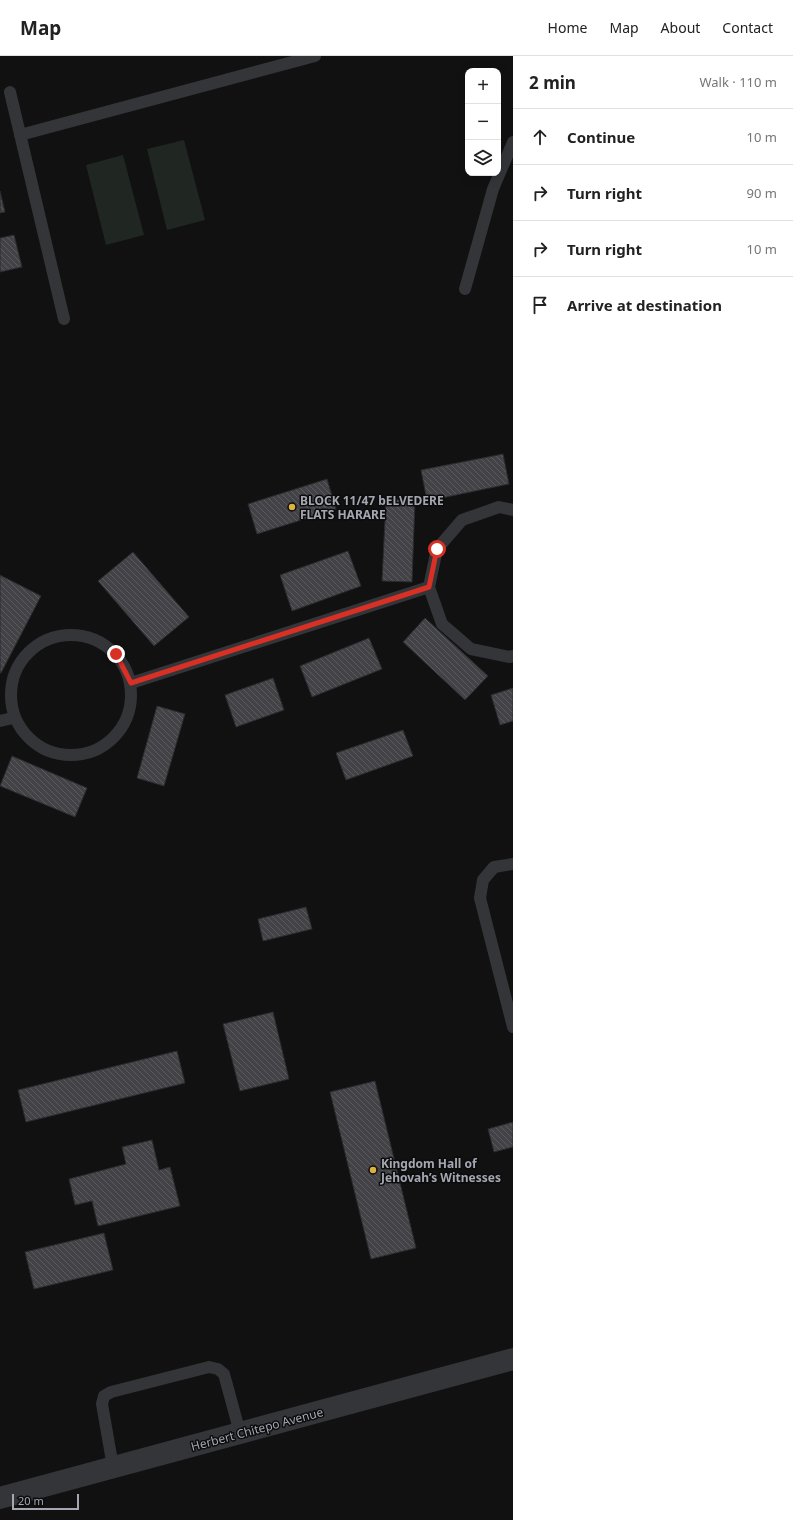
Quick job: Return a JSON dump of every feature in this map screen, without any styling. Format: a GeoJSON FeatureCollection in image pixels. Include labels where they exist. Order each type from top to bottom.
{"type":"FeatureCollection","features":[{"type":"Feature","properties":{"kind":"street","name":"Herbert Chitepo Avenue"},"geometry":{"type":"LineString","coordinates":[[0,1498],[513,1359]]}},
{"type":"Feature","properties":{"kind":"lane"},"geometry":{"type":"LineString","coordinates":[[20,135],[315,56]]}},
{"type":"Feature","properties":{"kind":"lane"},"geometry":{"type":"LineString","coordinates":[[10,92],[64,319]]}},
{"type":"Feature","properties":{"kind":"lane"},"geometry":{"type":"LineString","coordinates":[[465,289],[493,189],[513,142]]}},
{"type":"Feature","properties":{"kind":"lane"},"geometry":{"type":"LineString","coordinates":[[513,510],[499,507],[462,520],[437,549],[429,587],[442,624],[471,649],[510,657],[513,656]]}},
{"type":"Feature","properties":{"kind":"lane"},"geometry":{"type":"LineString","coordinates":[[131,683],[429,587]]}},
{"type":"Feature","properties":{"kind":"lane"},"geometry":{"type":"LineString","coordinates":[[87,636],[116,654],[131,683],[127,719],[104,746],[98,748],[70,756],[36,746],[13,718],[10,684],[25,654],[53,637],[87,636]]}},
{"type":"Feature","properties":{"kind":"lane"},"geometry":{"type":"LineString","coordinates":[[0,721],[13,718]]}},
{"type":"Feature","properties":{"kind":"lane"},"geometry":{"type":"LineString","coordinates":[[513,864],[494,867],[483,880],[480,898],[513,1027]]}},
{"type":"Feature","properties":{"kind":"lane"},"geometry":{"type":"LineString","coordinates":[[113,1467],[102,1404],[104,1396],[111,1392],[208,1367],[218,1369],[224,1374],[240,1433]]}},
{"type":"Feature","properties":{"kind":"shaded area"},"geometry":{"type":"Polygon","coordinates":[[[184,140],[205,220],[167,230],[147,149],[184,140]]]}},
{"type":"Feature","properties":{"kind":"shaded area"},"geometry":{"type":"Polygon","coordinates":[[[123,155],[144,235],[106,245],[86,165],[123,155]]]}},
{"type":"Feature","properties":{"kind":"building"},"geometry":{"type":"Polygon","coordinates":[[[0,191],[5,212],[0,213],[0,191]]]}},
{"type":"Feature","properties":{"kind":"building"},"geometry":{"type":"Polygon","coordinates":[[[14,235],[22,267],[0,272],[0,238],[14,235]]]}},
{"type":"Feature","properties":{"kind":"building"},"geometry":{"type":"Polygon","coordinates":[[[503,454],[509,484],[427,501],[421,470],[503,454]]]}},
{"type":"Feature","properties":{"kind":"building","name":"BLOCK 11/47 bELVEDERE FLATS HARARE"},"geometry":{"type":"Polygon","coordinates":[[[327,479],[336,509],[257,534],[248,504],[327,479]]]}},
{"type":"Feature","properties":{"kind":"building"},"geometry":{"type":"Polygon","coordinates":[[[386,499],[415,500],[412,582],[382,581],[386,499]]]}},
{"type":"Feature","properties":{"kind":"building"},"geometry":{"type":"Polygon","coordinates":[[[348,551],[361,586],[292,611],[280,575],[348,551]]]}},
{"type":"Feature","properties":{"kind":"building"},"geometry":{"type":"Polygon","coordinates":[[[133,552],[189,617],[154,646],[98,581],[133,552]]]}},
{"type":"Feature","properties":{"kind":"building"},"geometry":{"type":"Polygon","coordinates":[[[0,575],[41,596],[1,673],[0,673],[0,575]]]}},
{"type":"Feature","properties":{"kind":"building"},"geometry":{"type":"Polygon","coordinates":[[[425,618],[488,676],[465,700],[403,642],[425,618]]]}},
{"type":"Feature","properties":{"kind":"building"},"geometry":{"type":"Polygon","coordinates":[[[369,638],[382,669],[312,697],[300,666],[369,638]]]}},
{"type":"Feature","properties":{"kind":"building"},"geometry":{"type":"Polygon","coordinates":[[[273,678],[284,710],[236,727],[225,695],[273,678]]]}},
{"type":"Feature","properties":{"kind":"building"},"geometry":{"type":"Polygon","coordinates":[[[513,688],[513,721],[500,725],[491,695],[513,688]]]}},
{"type":"Feature","properties":{"kind":"building"},"geometry":{"type":"Polygon","coordinates":[[[157,706],[185,714],[164,786],[137,778],[157,706]]]}},
{"type":"Feature","properties":{"kind":"building"},"geometry":{"type":"Polygon","coordinates":[[[403,730],[413,756],[346,780],[336,753],[403,730]]]}},
{"type":"Feature","properties":{"kind":"building"},"geometry":{"type":"Polygon","coordinates":[[[12,756],[87,788],[75,817],[0,786],[12,756]]]}},
{"type":"Feature","properties":{"kind":"building"},"geometry":{"type":"Polygon","coordinates":[[[306,907],[312,929],[263,941],[258,919],[306,907]]]}},
{"type":"Feature","properties":{"kind":"building"},"geometry":{"type":"Polygon","coordinates":[[[273,1012],[289,1079],[240,1091],[223,1024],[273,1012]]]}},
{"type":"Feature","properties":{"kind":"building"},"geometry":{"type":"Polygon","coordinates":[[[177,1051],[185,1083],[26,1122],[18,1090],[177,1051]]]}},
{"type":"Feature","properties":{"kind":"building","name":"Kingdom Hall of Jehovah’s Witnesses"},"geometry":{"type":"Polygon","coordinates":[[[375,1081],[416,1248],[371,1259],[330,1092],[375,1081]]]}},
{"type":"Feature","properties":{"kind":"building"},"geometry":{"type":"Polygon","coordinates":[[[513,1122],[513,1147],[494,1152],[488,1129],[513,1122]]]}},
{"type":"Feature","properties":{"kind":"building"},"geometry":{"type":"Polygon","coordinates":[[[152,1140],[159,1170],[170,1167],[180,1206],[98,1226],[92,1201],[75,1205],[69,1179],[126,1164],[122,1147],[152,1140]]]}},
{"type":"Feature","properties":{"kind":"building"},"geometry":{"type":"Polygon","coordinates":[[[104,1233],[113,1270],[34,1289],[25,1252],[104,1233]]]}},
{"type":"Feature","properties":{"kind":"place","name":"BLOCK 11/47 bELVEDERE FLATS HARARE"},"geometry":{"type":"Point","coordinates":[292,507]}},
{"type":"Feature","properties":{"kind":"place","name":"Kingdom Hall of Jehovah’s Witnesses"},"geometry":{"type":"Point","coordinates":[373,1170]}},
{"type":"Feature","properties":{"kind":"route"},"geometry":{"type":"LineString","coordinates":[[116,654],[131,683],[429,587],[437,549]]}}]}
